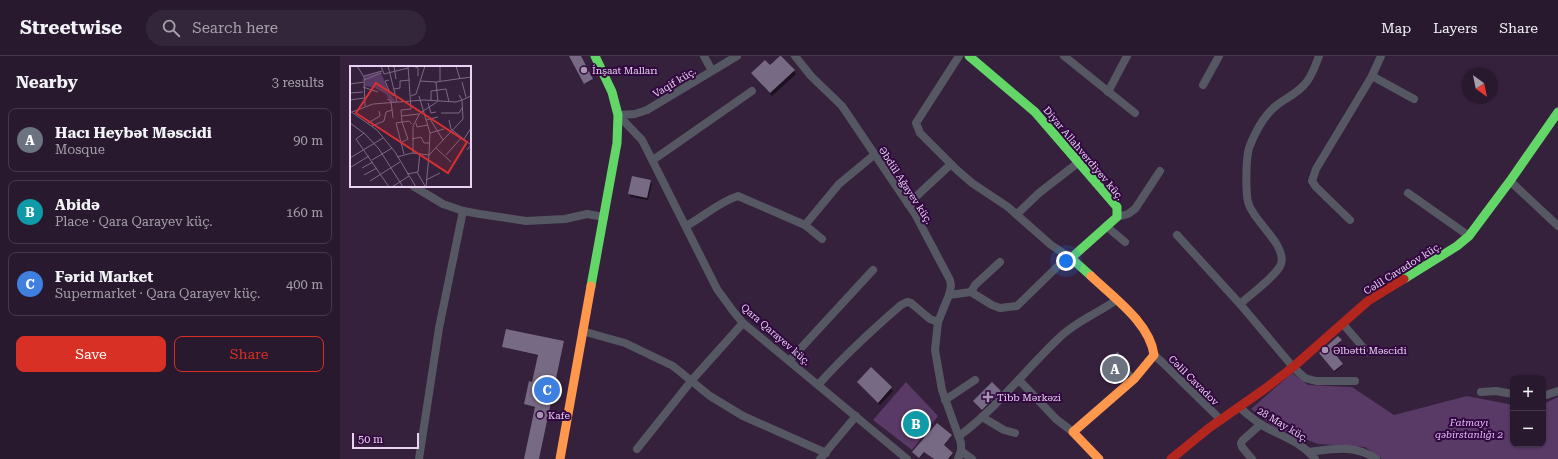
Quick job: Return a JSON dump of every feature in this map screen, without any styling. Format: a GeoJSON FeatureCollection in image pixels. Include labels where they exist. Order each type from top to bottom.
{"type":"FeatureCollection","features":[{"type":"Feature","properties":{"kind":"street","name":"Qara Qarayev küç."},"geometry":{"type":"LineString","coordinates":[[560,459],[617,143],[618,114],[612,92],[595,56]]}},
{"type":"Feature","properties":{"kind":"street"},"geometry":{"type":"LineString","coordinates":[[704,56],[712,71]]}},
{"type":"Feature","properties":{"kind":"street","name":"Vaqif küç."},"geometry":{"type":"LineString","coordinates":[[618,114],[635,114],[647,110],[737,56]]}},
{"type":"Feature","properties":{"kind":"street","name":"Əbdül Ağayev küç."},"geometry":{"type":"LineString","coordinates":[[795,56],[811,76],[842,106],[915,214],[950,280],[951,286],[949,295],[938,322],[935,350],[945,400],[962,443],[958,459]]}},
{"type":"Feature","properties":{"kind":"street"},"geometry":{"type":"LineString","coordinates":[[959,56],[916,123],[920,133],[972,183],[1008,207],[1051,245],[1083,268],[1115,301],[1129,312],[1145,331],[1153,347],[1154,355],[1135,378],[1073,432]]}},
{"type":"Feature","properties":{"kind":"street","name":"Diyar Allahverdiyev küç."},"geometry":{"type":"LineString","coordinates":[[969,56],[1035,112],[1117,207],[1117,217],[1071,258]]}},
{"type":"Feature","properties":{"kind":"street"},"geometry":{"type":"LineString","coordinates":[[1064,56],[1136,113]]}},
{"type":"Feature","properties":{"kind":"street"},"geometry":{"type":"LineString","coordinates":[[1108,92],[1127,56]]}},
{"type":"Feature","properties":{"kind":"street"},"geometry":{"type":"LineString","coordinates":[[1203,85],[1219,56]]}},
{"type":"Feature","properties":{"kind":"street"},"geometry":{"type":"LineString","coordinates":[[1240,304],[1276,272],[1281,265],[1282,256],[1279,248],[1256,218],[1249,205],[1247,194],[1247,161],[1249,149],[1260,125],[1269,112],[1305,84],[1312,73],[1319,56]]}},
{"type":"Feature","properties":{"kind":"street"},"geometry":{"type":"LineString","coordinates":[[1350,220],[1316,187],[1312,181],[1316,169],[1372,76],[1381,56]]}},
{"type":"Feature","properties":{"kind":"street"},"geometry":{"type":"LineString","coordinates":[[1372,76],[1414,99]]}},
{"type":"Feature","properties":{"kind":"street"},"geometry":{"type":"LineString","coordinates":[[653,160],[752,91]]}},
{"type":"Feature","properties":{"kind":"street","name":"Cəlil Cavadov küç."},"geometry":{"type":"LineString","coordinates":[[1171,459],[1293,367],[1368,302],[1457,246],[1469,236],[1510,181],[1558,112]]}},
{"type":"Feature","properties":{"kind":"street","name":"Qara Qarayev küç."},"geometry":{"type":"LineString","coordinates":[[618,114],[642,140],[717,289],[725,301],[744,323],[907,459]]}},
{"type":"Feature","properties":{"kind":"street"},"geometry":{"type":"LineString","coordinates":[[805,225],[839,184],[874,155]]}},
{"type":"Feature","properties":{"kind":"street"},"geometry":{"type":"LineString","coordinates":[[1017,214],[1079,162]]}},
{"type":"Feature","properties":{"kind":"street"},"geometry":{"type":"LineString","coordinates":[[908,204],[951,164]]}},
{"type":"Feature","properties":{"kind":"street"},"geometry":{"type":"LineString","coordinates":[[1117,217],[1135,210],[1160,172]]}},
{"type":"Feature","properties":{"kind":"street"},"geometry":{"type":"LineString","coordinates":[[1510,181],[1558,226]]}},
{"type":"Feature","properties":{"kind":"street"},"geometry":{"type":"LineString","coordinates":[[415,187],[433,199],[463,211],[526,221],[565,219],[587,214],[604,216]]}},
{"type":"Feature","properties":{"kind":"street"},"geometry":{"type":"LineString","coordinates":[[1408,193],[1469,236]]}},
{"type":"Feature","properties":{"kind":"street"},"geometry":{"type":"LineString","coordinates":[[686,226],[714,208],[738,196],[805,225],[822,239]]}},
{"type":"Feature","properties":{"kind":"street"},"geometry":{"type":"LineString","coordinates":[[419,459],[439,328],[463,211]]}},
{"type":"Feature","properties":{"kind":"street"},"geometry":{"type":"LineString","coordinates":[[1106,226],[1125,242]]}},
{"type":"Feature","properties":{"kind":"street"},"geometry":{"type":"LineString","coordinates":[[1177,235],[1240,304],[1293,367],[1305,378],[1316,381],[1355,381]]}},
{"type":"Feature","properties":{"kind":"street"},"geometry":{"type":"LineString","coordinates":[[949,295],[971,292],[992,305],[1000,308],[1016,306],[1057,267],[1071,258]]}},
{"type":"Feature","properties":{"kind":"street"},"geometry":{"type":"LineString","coordinates":[[971,292],[975,285],[1000,262]]}},
{"type":"Feature","properties":{"kind":"street"},"geometry":{"type":"LineString","coordinates":[[789,361],[873,270]]}},
{"type":"Feature","properties":{"kind":"street"},"geometry":{"type":"LineString","coordinates":[[959,436],[982,417],[1059,338],[1073,326],[1115,301]]}},
{"type":"Feature","properties":{"kind":"street"},"geometry":{"type":"LineString","coordinates":[[818,385],[848,352],[901,305],[907,302],[911,303],[926,316],[938,322]]}},
{"type":"Feature","properties":{"kind":"street"},"geometry":{"type":"LineString","coordinates":[[637,449],[692,380],[744,323]]}},
{"type":"Feature","properties":{"kind":"street"},"geometry":{"type":"LineString","coordinates":[[1343,324],[1367,352]]}},
{"type":"Feature","properties":{"kind":"street"},"geometry":{"type":"LineString","coordinates":[[582,331],[625,342],[673,366],[710,396],[743,416],[823,456],[856,416]]}},
{"type":"Feature","properties":{"kind":"street","name":"Cəlil Cavadov"},"geometry":{"type":"LineString","coordinates":[[1154,355],[1163,362],[1221,420]]}},
{"type":"Feature","properties":{"kind":"street"},"geometry":{"type":"LineString","coordinates":[[945,400],[975,380]]}},
{"type":"Feature","properties":{"kind":"street"},"geometry":{"type":"LineString","coordinates":[[1019,380],[1056,419],[1073,432],[1099,459]]}},
{"type":"Feature","properties":{"kind":"street"},"geometry":{"type":"LineString","coordinates":[[1481,392],[1496,390],[1510,393]]}},
{"type":"Feature","properties":{"kind":"street"},"geometry":{"type":"LineString","coordinates":[[1546,395],[1558,391]]}},
{"type":"Feature","properties":{"kind":"street","name":"28 May küç."},"geometry":{"type":"LineString","coordinates":[[1239,407],[1261,424],[1299,444],[1315,459]]}},
{"type":"Feature","properties":{"kind":"street"},"geometry":{"type":"LineString","coordinates":[[982,417],[1004,430],[1015,433]]}},
{"type":"Feature","properties":{"kind":"street"},"geometry":{"type":"LineString","coordinates":[[1252,459],[1241,444],[1243,440],[1261,424]]}},
{"type":"Feature","properties":{"kind":"street"},"geometry":{"type":"LineString","coordinates":[[1309,452],[1342,448],[1361,450],[1376,459]]}},
{"type":"Feature","properties":{"kind":"street"},"geometry":{"type":"LineString","coordinates":[[961,451],[972,459]]}},
{"type":"Feature","properties":{"kind":"lane"},"geometry":{"type":"LineString","coordinates":[[1122,364],[1135,378]]}},
{"type":"Feature","properties":{"kind":"green space","name":"Fatmayı qəbirstanlığı 2"},"geometry":{"type":"Polygon","coordinates":[[[1292,373],[1308,385],[1352,387],[1394,415],[1467,396],[1510,404],[1510,447],[1546,447],[1546,403],[1558,397],[1558,459],[1382,459],[1365,447],[1318,444],[1274,427],[1251,409],[1292,373]]]}},
{"type":"Feature","properties":{"kind":"green space"},"geometry":{"type":"Polygon","coordinates":[[[906,382],[938,416],[912,450],[873,420],[906,382]]]}},
{"type":"Feature","properties":{"kind":"building"},"geometry":{"type":"Polygon","coordinates":[[[569,56],[581,56],[593,79],[584,84],[569,56]]]}},
{"type":"Feature","properties":{"kind":"building"},"geometry":{"type":"Polygon","coordinates":[[[780,56],[795,70],[770,93],[751,73],[765,60],[770,65],[780,56]]]}},
{"type":"Feature","properties":{"kind":"building"},"geometry":{"type":"Polygon","coordinates":[[[632,176],[651,180],[647,198],[628,194],[632,176]]]}},
{"type":"Feature","properties":{"kind":"building"},"geometry":{"type":"Polygon","coordinates":[[[506,329],[564,341],[539,459],[524,459],[535,407],[524,404],[529,381],[532,382],[538,355],[502,347],[506,329]]]}},
{"type":"Feature","properties":{"kind":"building"},"geometry":{"type":"Polygon","coordinates":[[[1338,336],[1342,340],[1331,349],[1343,364],[1334,371],[1319,353],[1338,336]]]}},
{"type":"Feature","properties":{"kind":"building"},"geometry":{"type":"Polygon","coordinates":[[[1118,352],[1122,359],[1116,362],[1125,377],[1117,384],[1102,361],[1118,352]]]}},
{"type":"Feature","properties":{"kind":"building"},"geometry":{"type":"Polygon","coordinates":[[[871,367],[892,387],[878,403],[857,382],[871,367]]]}},
{"type":"Feature","properties":{"kind":"building"},"geometry":{"type":"Polygon","coordinates":[[[992,382],[1001,391],[982,410],[973,401],[992,382]]]}},
{"type":"Feature","properties":{"kind":"building"},"geometry":{"type":"Polygon","coordinates":[[[937,423],[952,435],[944,445],[953,453],[948,459],[934,459],[924,452],[919,458],[912,452],[937,423]]]}},
{"type":"Feature","properties":{"kind":"traffic: fast"},"geometry":{"type":"LineString","coordinates":[[591,286],[617,143],[618,115],[612,92],[595,56]]}},
{"type":"Feature","properties":{"kind":"traffic: fast"},"geometry":{"type":"LineString","coordinates":[[969,56],[1035,112],[1117,207],[1117,217],[1071,258],[1091,276]]}},
{"type":"Feature","properties":{"kind":"traffic: fast"},"geometry":{"type":"LineString","coordinates":[[1404,279],[1457,246],[1469,236],[1510,181],[1558,112]]}},
{"type":"Feature","properties":{"kind":"traffic: slow"},"geometry":{"type":"LineString","coordinates":[[1091,276],[1120,302],[1138,321],[1146,332],[1154,355],[1135,378],[1073,432],[1099,459]]}},
{"type":"Feature","properties":{"kind":"traffic: slow"},"geometry":{"type":"LineString","coordinates":[[560,459],[591,286]]}},
{"type":"Feature","properties":{"kind":"traffic: jam"},"geometry":{"type":"LineString","coordinates":[[1171,459],[1209,428],[1293,367],[1368,301],[1404,279]]}},
{"type":"Feature","properties":{"kind":"place","name":"İnşaat Malları"},"geometry":{"type":"Point","coordinates":[584,70]}},
{"type":"Feature","properties":{"kind":"place","name":"Əlbətti Məscidi"},"geometry":{"type":"Point","coordinates":[1325,350]}},
{"type":"Feature","properties":{"kind":"place","name":"Hacı Heybət Məscidi"},"geometry":{"type":"Point","coordinates":[1115,369]}},
{"type":"Feature","properties":{"kind":"place","name":"Fərid Market"},"geometry":{"type":"Point","coordinates":[547,390]}},
{"type":"Feature","properties":{"kind":"place","name":"Tibb Mərkəzi"},"geometry":{"type":"Point","coordinates":[988,397]}},
{"type":"Feature","properties":{"kind":"place","name":"Kafe"},"geometry":{"type":"Point","coordinates":[540,415]}},
{"type":"Feature","properties":{"kind":"place","name":"Abidə"},"geometry":{"type":"Point","coordinates":[916,424]}}]}
